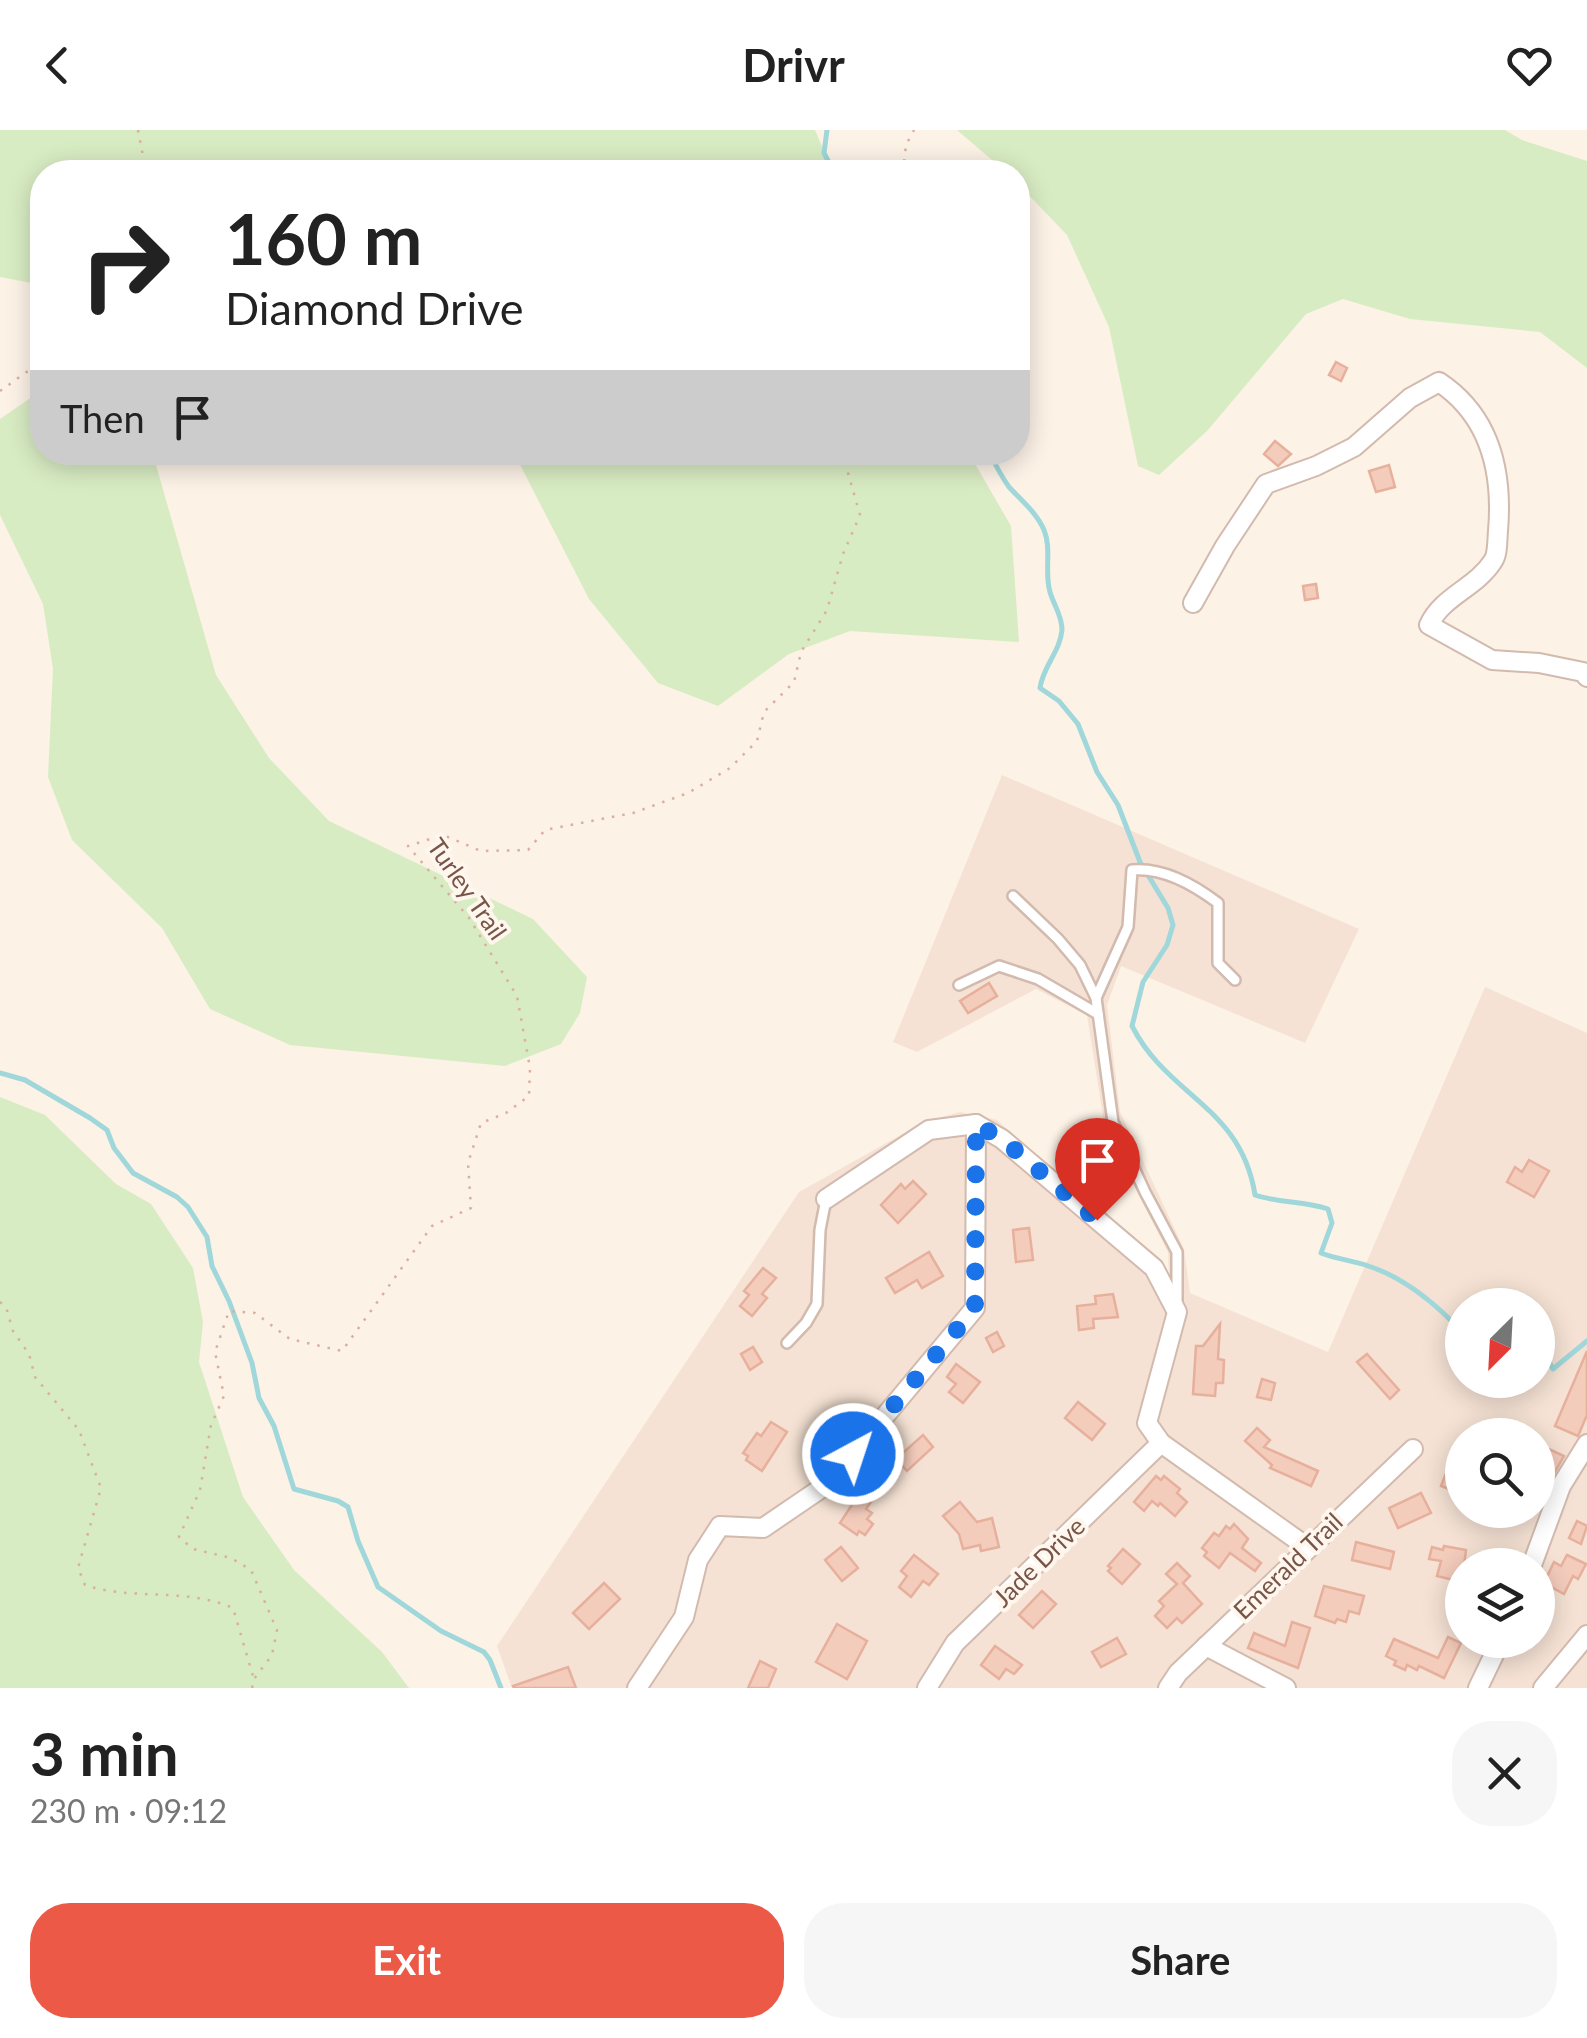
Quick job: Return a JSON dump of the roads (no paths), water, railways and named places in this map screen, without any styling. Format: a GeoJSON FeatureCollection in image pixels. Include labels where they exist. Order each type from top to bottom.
{"type":"FeatureCollection","features":[{"type":"Feature","properties":{"kind":"street"},"geometry":{"type":"LineString","coordinates":[[1193,603],[1266,484],[1354,448],[1410,398],[1439,382],[1463,398],[1481,425],[1494,462],[1500,513],[1496,559],[1465,590],[1437,607],[1429,625],[1492,660],[1539,663],[1584,672],[1587,677]]}},
{"type":"Feature","properties":{"kind":"street"},"geometry":{"type":"LineString","coordinates":[[637,1688],[684,1618],[698,1560],[720,1526],[763,1528],[829,1483],[975,1308],[976,1124]]}},
{"type":"Feature","properties":{"kind":"street"},"geometry":{"type":"LineString","coordinates":[[826,1199],[930,1130],[976,1124],[1002,1139],[1154,1268],[1177,1312],[1147,1423],[1161,1444],[1307,1547]]}},
{"type":"Feature","properties":{"kind":"street","name":"Jade Drive"},"geometry":{"type":"LineString","coordinates":[[926,1688],[955,1643],[1161,1444]]}},
{"type":"Feature","properties":{"kind":"street"},"geometry":{"type":"LineString","coordinates":[[1538,1548],[1560,1486],[1587,1444]]}},
{"type":"Feature","properties":{"kind":"street","name":"Emerald Trail"},"geometry":{"type":"LineString","coordinates":[[1168,1688],[1307,1547],[1412,1449]]}},
{"type":"Feature","properties":{"kind":"street"},"geometry":{"type":"LineString","coordinates":[[1554,1685],[1587,1636]]}},
{"type":"Feature","properties":{"kind":"street"},"geometry":{"type":"LineString","coordinates":[[1206,1646],[1286,1688]]}},
{"type":"Feature","properties":{"kind":"street"},"geometry":{"type":"LineString","coordinates":[[1478,1688],[1492,1658]]}},
{"type":"Feature","properties":{"kind":"lane"},"geometry":{"type":"LineString","coordinates":[[1096,998],[1128,927],[1132,870],[1154,868],[1203,891],[1218,903],[1218,963],[1234,980]]}},
{"type":"Feature","properties":{"kind":"lane"},"geometry":{"type":"LineString","coordinates":[[1013,896],[1080,965],[1096,998],[1113,1122],[1177,1252],[1177,1312]]}},
{"type":"Feature","properties":{"kind":"lane"},"geometry":{"type":"LineString","coordinates":[[959,985],[999,966],[1038,979],[1098,1014]]}},
{"type":"Feature","properties":{"kind":"lane"},"geometry":{"type":"LineString","coordinates":[[787,1343],[817,1304],[820,1230],[826,1199]]}},
{"type":"Feature","properties":{"kind":"waterway"},"geometry":{"type":"LineString","coordinates":[[827,130],[824,153],[828,160]]}},
{"type":"Feature","properties":{"kind":"waterway"},"geometry":{"type":"LineString","coordinates":[[996,465],[1009,487],[1037,518],[1046,537],[1048,584],[1062,630],[1040,688],[1059,701],[1078,724],[1097,772],[1118,805],[1140,862],[1168,908],[1173,925],[1167,945],[1143,982],[1132,1026],[1164,1070],[1235,1141],[1255,1195],[1328,1209],[1332,1223],[1321,1253],[1387,1273],[1445,1316]]}},
{"type":"Feature","properties":{"kind":"waterway"},"geometry":{"type":"LineString","coordinates":[[0,1073],[25,1080],[107,1130],[114,1148],[133,1173],[188,1207],[207,1237],[212,1266],[252,1363],[259,1398],[274,1426],[294,1489],[348,1507],[378,1587],[441,1631],[484,1652],[501,1688]]}},
{"type":"Feature","properties":{"kind":"waterway"},"geometry":{"type":"LineString","coordinates":[[1555,1367],[1587,1341]]}}]}
